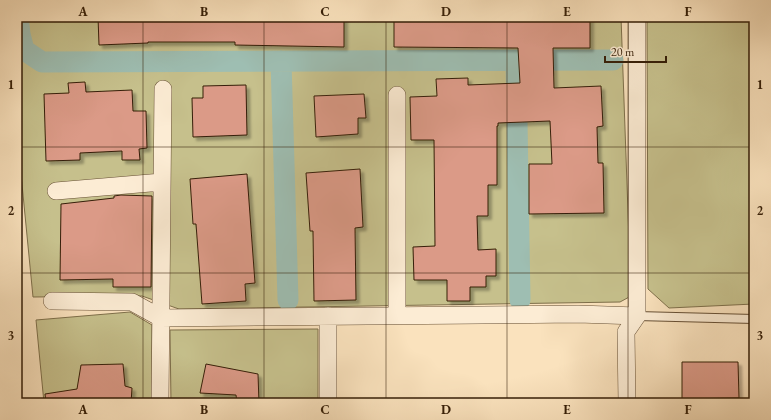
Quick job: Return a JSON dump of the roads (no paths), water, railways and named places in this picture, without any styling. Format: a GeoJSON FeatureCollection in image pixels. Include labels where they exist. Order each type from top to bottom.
{"type":"FeatureCollection","features":[{"type":"Feature","properties":{"kind":"street"},"geometry":{"type":"LineString","coordinates":[[627,403],[626,332],[637,316],[637,17]]}},
{"type":"Feature","properties":{"kind":"street"},"geometry":{"type":"LineString","coordinates":[[160,403],[163,89]]}},
{"type":"Feature","properties":{"kind":"street"},"geometry":{"type":"LineString","coordinates":[[397,95],[397,315]]}},
{"type":"Feature","properties":{"kind":"street"},"geometry":{"type":"LineString","coordinates":[[56,191],[162,182]]}},
{"type":"Feature","properties":{"kind":"street"},"geometry":{"type":"LineString","coordinates":[[52,302],[132,302],[161,318],[578,314],[637,316]]}},
{"type":"Feature","properties":{"kind":"street"},"geometry":{"type":"LineString","coordinates":[[328,316],[328,403]]}},
{"type":"Feature","properties":{"kind":"lane"},"geometry":{"type":"LineString","coordinates":[[637,316],[754,320]]}},
{"type":"Feature","properties":{"kind":"waterway"},"geometry":{"type":"LineString","coordinates":[[18,17],[24,50],[42,62],[613,60]]}},
{"type":"Feature","properties":{"kind":"waterway"},"geometry":{"type":"LineString","coordinates":[[281,61],[288,300]]}},
{"type":"Feature","properties":{"kind":"waterway"},"geometry":{"type":"LineString","coordinates":[[516,61],[520,300]]}}]}
